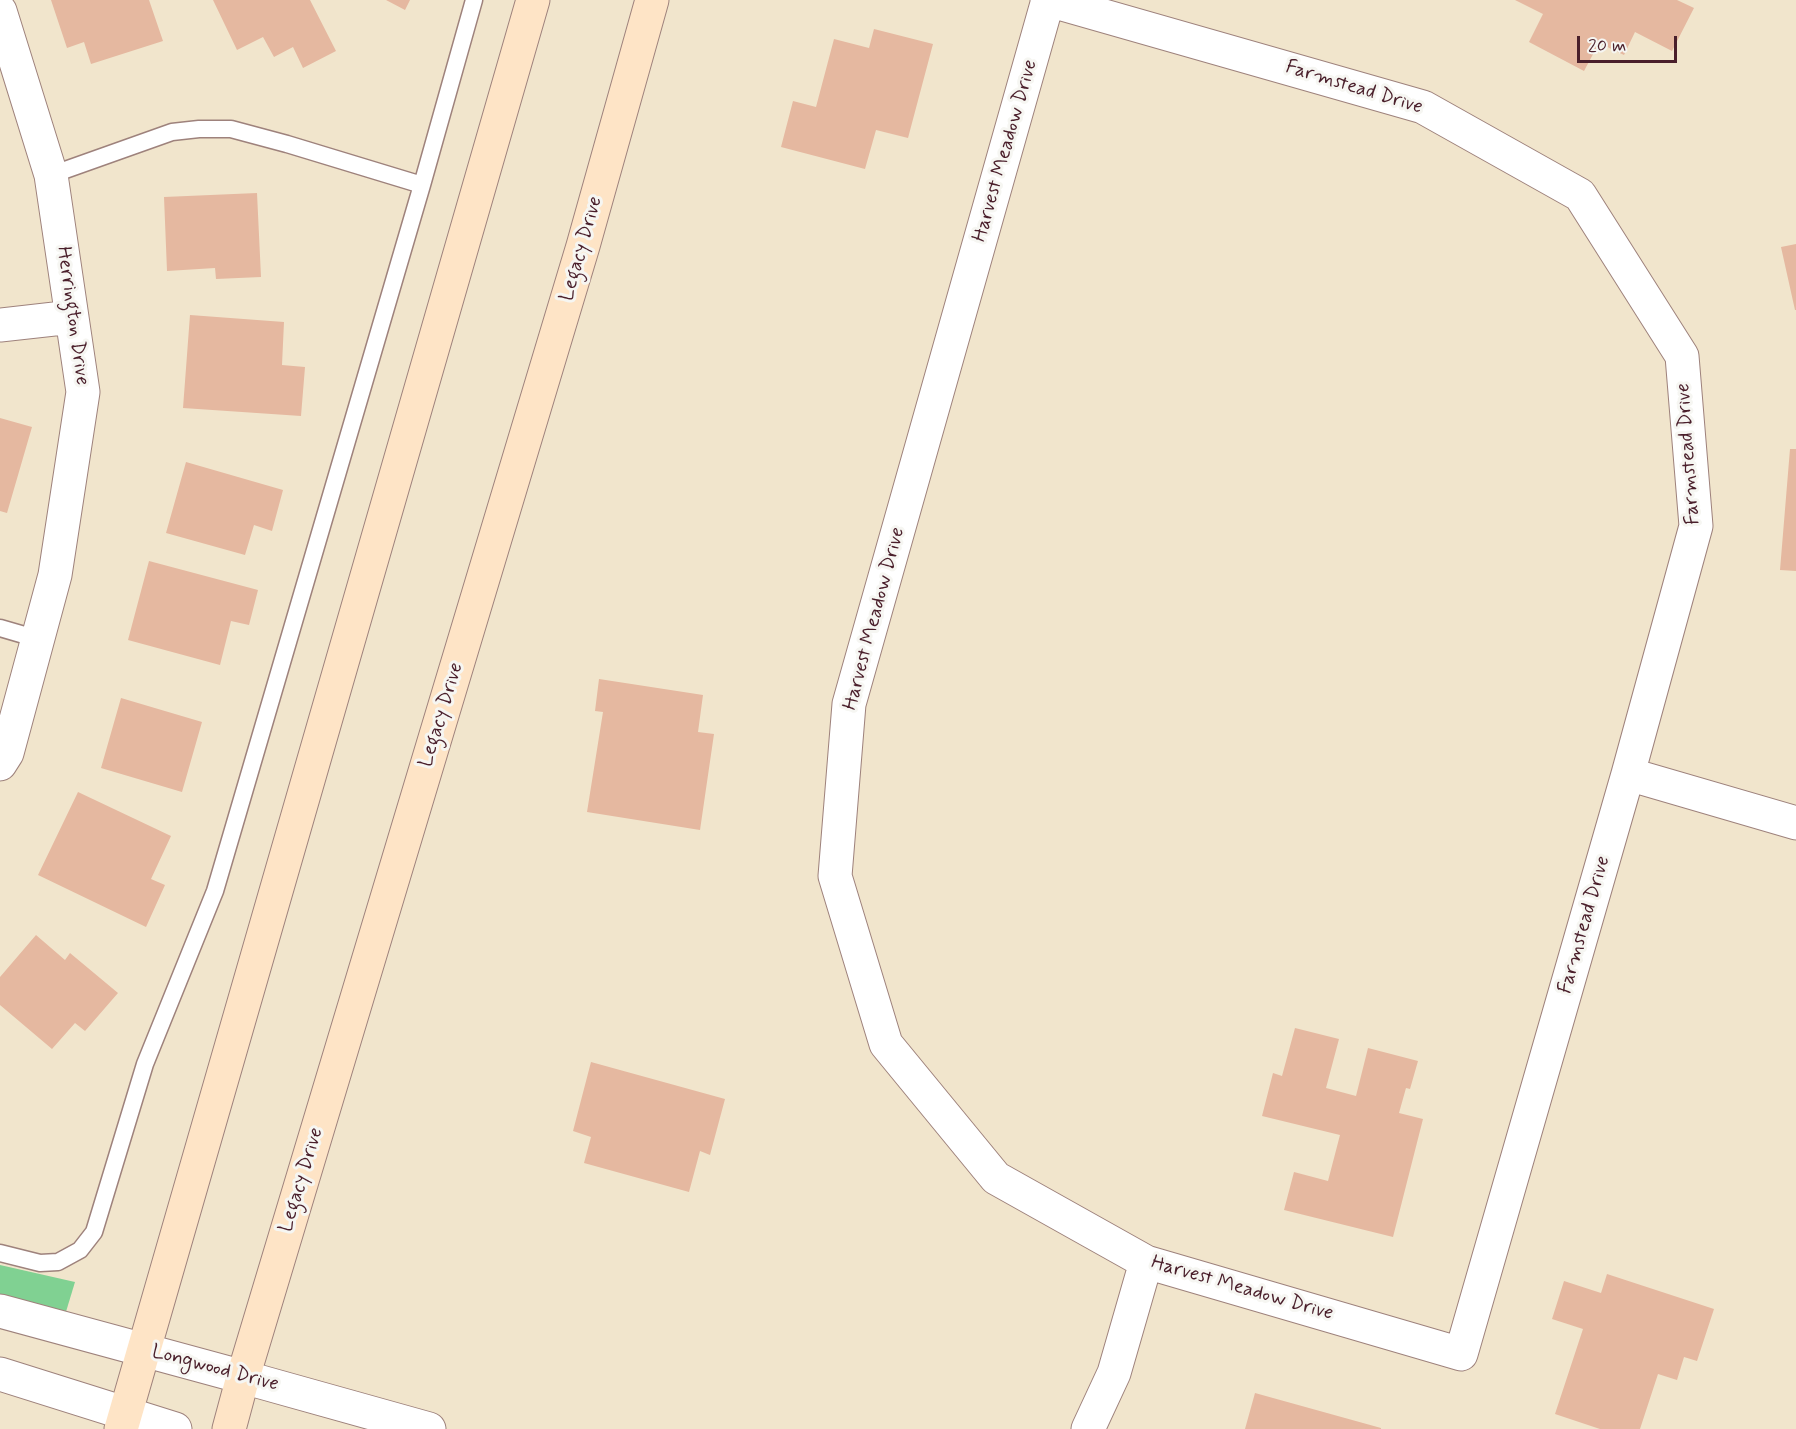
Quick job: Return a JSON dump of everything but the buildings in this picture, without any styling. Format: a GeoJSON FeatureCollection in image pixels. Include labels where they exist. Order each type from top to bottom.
{"type":"FeatureCollection","features":[{"type":"Feature","properties":{"kind":"main road"},"geometry":{"type":"LineString","coordinates":[[123,1421],[533,0]]}},
{"type":"Feature","properties":{"kind":"main road","name":"Legacy Drive"},"geometry":{"type":"LineString","coordinates":[[229,1429],[583,246],[652,0]]}},
{"type":"Feature","properties":{"kind":"street","name":"Farmstead Drive"},"geometry":{"type":"LineString","coordinates":[[1047,0],[1423,107],[1580,195],[1682,357],[1696,526],[1628,774],[1461,1354]]}},
{"type":"Feature","properties":{"kind":"street","name":"Harvest Meadow Drive"},"geometry":{"type":"LineString","coordinates":[[1047,0],[849,704],[835,876],[886,1044],[996,1178],[1146,1262],[1461,1354]]}},
{"type":"Feature","properties":{"kind":"street","name":"Herrington Drive"},"geometry":{"type":"LineString","coordinates":[[0,11],[51,175],[83,392],[55,575],[7,753],[0,764]]}},
{"type":"Feature","properties":{"kind":"street"},"geometry":{"type":"LineString","coordinates":[[0,326],[72,317]]}},
{"type":"Feature","properties":{"kind":"street"},"geometry":{"type":"LineString","coordinates":[[1628,774],[1796,823]]}},
{"type":"Feature","properties":{"kind":"street"},"geometry":{"type":"LineString","coordinates":[[1088,1429],[1114,1373],[1146,1262]]}},
{"type":"Feature","properties":{"kind":"street","name":"Longwood Drive"},"geometry":{"type":"LineString","coordinates":[[0,1311],[429,1429]]}},
{"type":"Feature","properties":{"kind":"street"},"geometry":{"type":"LineString","coordinates":[[0,1374],[123,1421],[175,1429]]}},
{"type":"Feature","properties":{"kind":"lane"},"geometry":{"type":"LineString","coordinates":[[0,1253],[40,1263],[58,1262],[80,1250],[94,1232],[145,1064],[215,891],[474,0]]}},
{"type":"Feature","properties":{"kind":"lane"},"geometry":{"type":"LineString","coordinates":[[51,175],[172,132],[231,129],[422,185]]}},
{"type":"Feature","properties":{"kind":"lane"},"geometry":{"type":"LineString","coordinates":[[0,627],[38,639]]}},
{"type":"Feature","properties":{"kind":"green space"},"geometry":{"type":"Polygon","coordinates":[[[0,1265],[75,1282],[65,1315],[0,1297],[0,1265]]]}}]}
